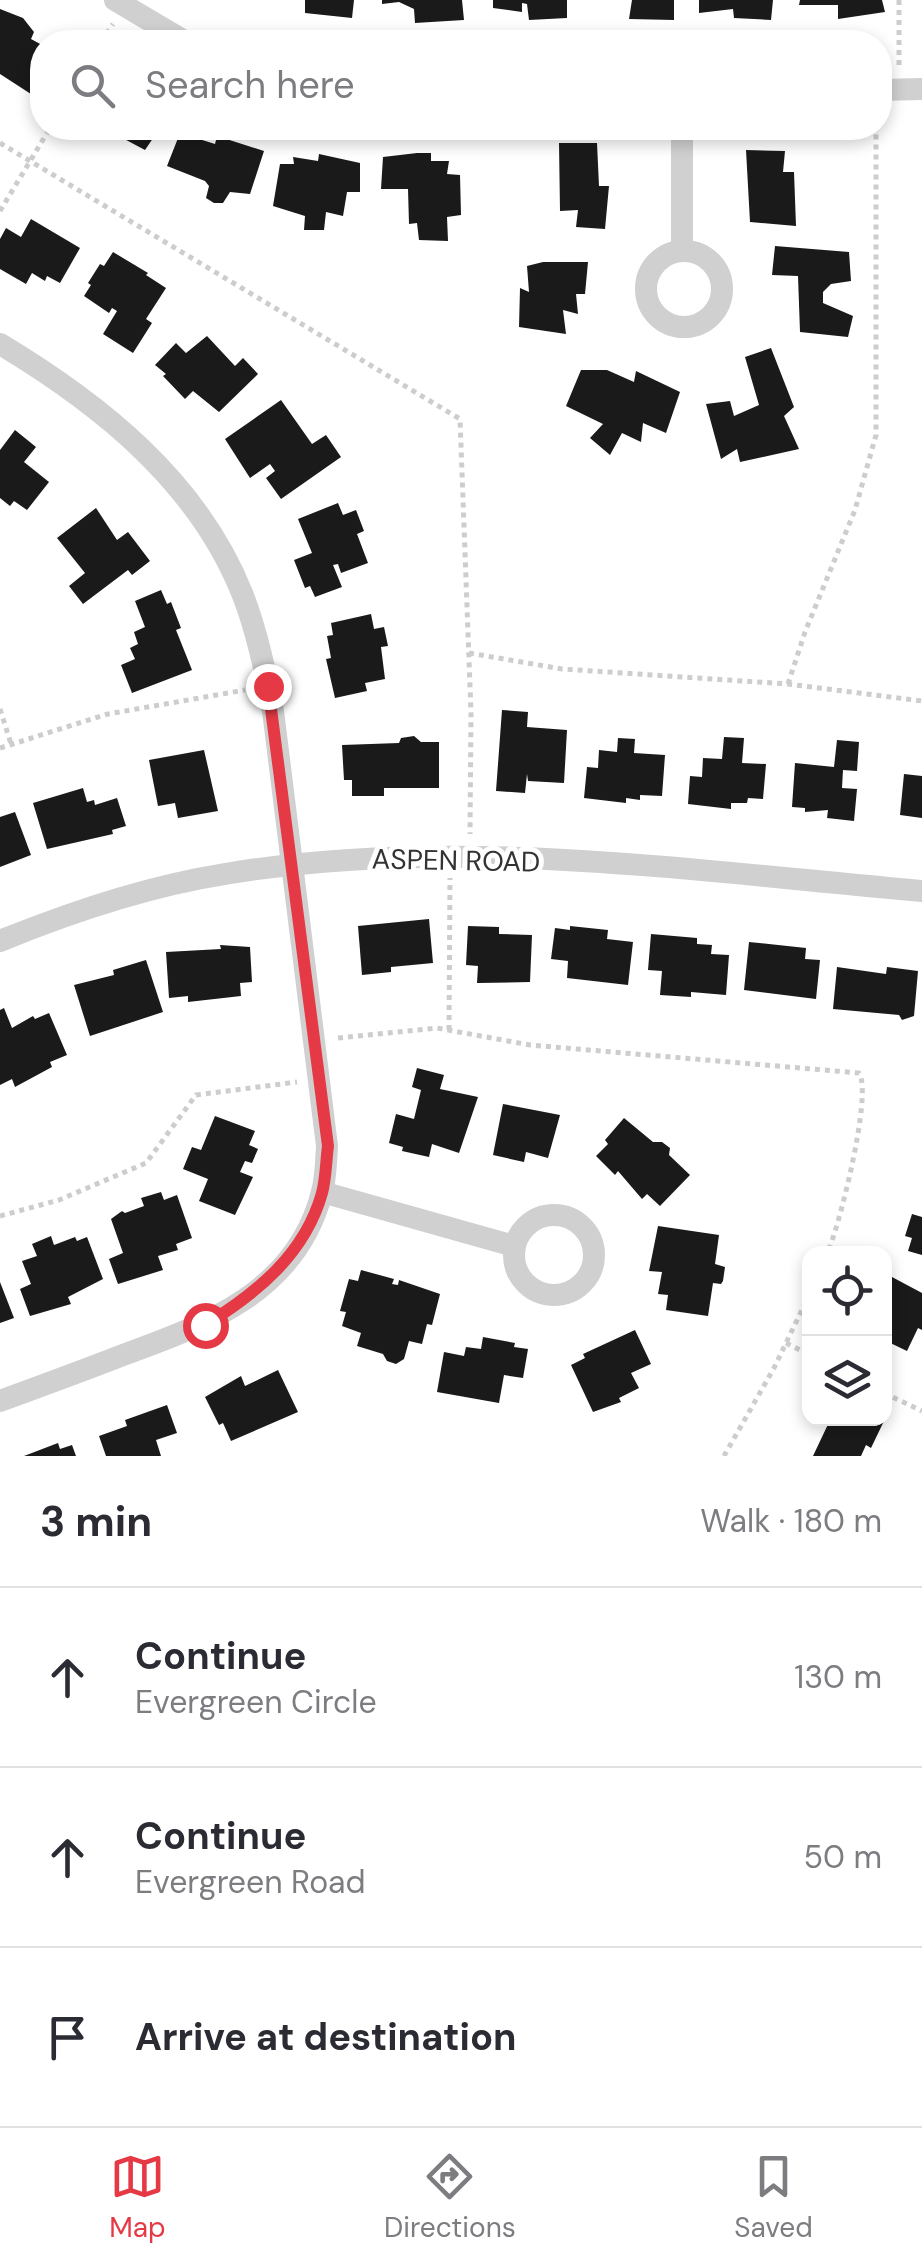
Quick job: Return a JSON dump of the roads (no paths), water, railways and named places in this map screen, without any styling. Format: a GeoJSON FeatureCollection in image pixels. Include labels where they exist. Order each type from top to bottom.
{"type":"FeatureCollection","features":[{"type":"Feature","properties":{"kind":"street"},"geometry":{"type":"LineString","coordinates":[[115,0],[166,30]]}},
{"type":"Feature","properties":{"kind":"street"},"geometry":{"type":"LineString","coordinates":[[682,140],[682,250]]}},
{"type":"Feature","properties":{"kind":"street"},"geometry":{"type":"LineString","coordinates":[[0,344],[56,378],[123,430],[174,482],[208,530],[241,590],[262,651],[268,686],[328,1146],[322,1192],[298,1246],[271,1278],[243,1302],[205,1325],[0,1401]]}},
{"type":"Feature","properties":{"kind":"street","name":"ASPEN ROAD"},"geometry":{"type":"LineString","coordinates":[[0,941],[134,896],[223,874],[363,859],[460,857],[590,863],[922,891]]}},
{"type":"Feature","properties":{"kind":"street"},"geometry":{"type":"LineString","coordinates":[[322,1192],[514,1246]]}}]}
